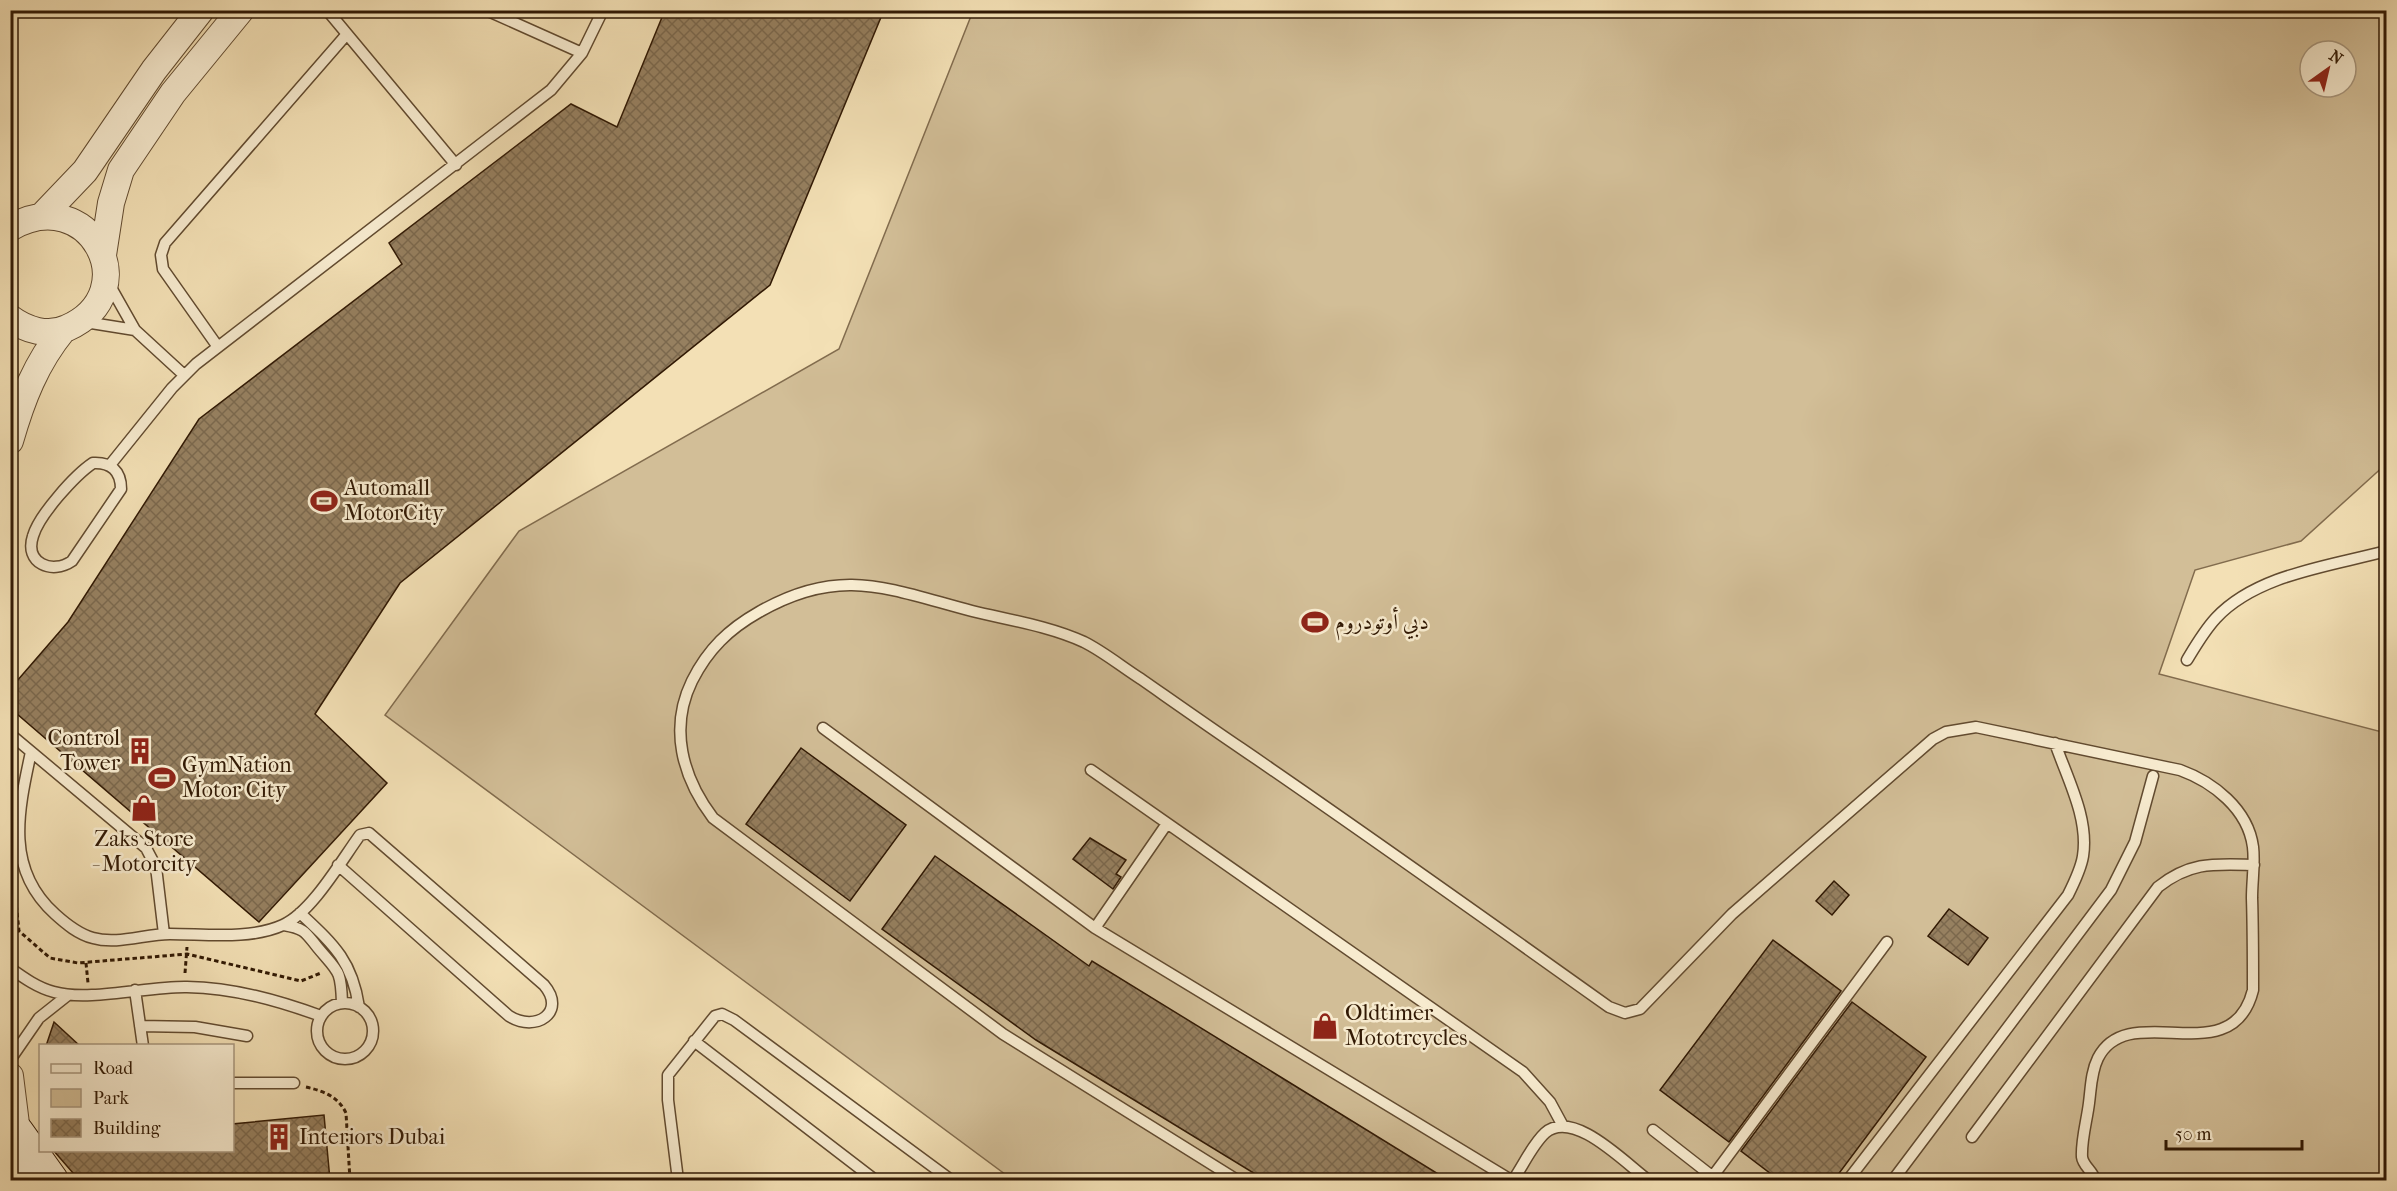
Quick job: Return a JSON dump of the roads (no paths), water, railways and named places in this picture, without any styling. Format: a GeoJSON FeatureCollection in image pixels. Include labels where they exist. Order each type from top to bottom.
{"type":"FeatureCollection","features":[{"type":"Feature","properties":{"kind":"main road"},"geometry":{"type":"LineString","coordinates":[[18,1131],[53,1180]]}},
{"type":"Feature","properties":{"kind":"street"},"geometry":{"type":"LineString","coordinates":[[43,215],[85,171],[154,70],[201,10]]}},
{"type":"Feature","properties":{"kind":"street"},"geometry":{"type":"LineString","coordinates":[[10,441],[34,372],[47,350],[94,309],[102,295],[111,203],[122,170],[173,93],[241,10]]}},
{"type":"Feature","properties":{"kind":"street"},"geometry":{"type":"LineString","coordinates":[[10,228],[25,219],[43,215],[62,217],[80,225],[94,238],[105,267]]}},
{"type":"Feature","properties":{"kind":"street"},"geometry":{"type":"LineString","coordinates":[[10,318],[32,330],[73,326]]}},
{"type":"Feature","properties":{"kind":"street"},"geometry":{"type":"LineString","coordinates":[[10,1076],[23,1180]]}},
{"type":"Feature","properties":{"kind":"lane"},"geometry":{"type":"LineString","coordinates":[[327,10],[456,165]]}},
{"type":"Feature","properties":{"kind":"lane"},"geometry":{"type":"LineString","coordinates":[[486,10],[499,13],[582,53]]}},
{"type":"Feature","properties":{"kind":"lane"},"geometry":{"type":"LineString","coordinates":[[110,465],[184,375],[552,90],[582,53],[603,10]]}},
{"type":"Feature","properties":{"kind":"lane"},"geometry":{"type":"LineString","coordinates":[[218,347],[163,269],[161,255],[165,243],[347,34]]}},
{"type":"Feature","properties":{"kind":"lane"},"geometry":{"type":"LineString","coordinates":[[105,267],[135,330],[184,375]]}},
{"type":"Feature","properties":{"kind":"lane"},"geometry":{"type":"LineString","coordinates":[[73,326],[135,330]]}},
{"type":"Feature","properties":{"kind":"lane"},"geometry":{"type":"LineString","coordinates":[[93,463],[110,465],[117,472],[121,489],[79,554],[63,567],[52,569],[41,565],[34,557],[31,546],[37,526],[84,469],[93,463]]}},
{"type":"Feature","properties":{"kind":"lane"},"geometry":{"type":"LineString","coordinates":[[2187,660],[2217,617],[2237,600],[2285,578],[2386,551]]}},
{"type":"Feature","properties":{"kind":"lane"},"geometry":{"type":"LineString","coordinates":[[1237,1180],[1003,1034],[728,832],[713,818],[691,784],[684,764],[680,744],[680,718],[687,691],[700,665],[716,643],[736,625],[802,590],[828,585],[854,584],[902,593],[1082,641],[1383,846],[1609,1007],[1625,1013],[1640,1008],[1732,914],[1933,739],[1954,730],[1976,727],[2180,770],[2200,777],[2217,789],[2244,821],[2253,844],[2253,990],[2249,1006],[2240,1019],[2227,1028],[2211,1032],[2134,1034],[2120,1038],[2107,1046],[2098,1058],[2093,1071],[2082,1157],[2095,1180]]}},
{"type":"Feature","properties":{"kind":"lane"},"geometry":{"type":"LineString","coordinates":[[823,728],[1095,928],[1512,1180],[1545,1133],[1563,1126],[1582,1130],[1648,1180]]}},
{"type":"Feature","properties":{"kind":"lane"},"geometry":{"type":"LineString","coordinates":[[10,734],[146,848],[156,867],[164,934]]}},
{"type":"Feature","properties":{"kind":"lane"},"geometry":{"type":"LineString","coordinates":[[1848,1180],[2068,895],[2083,855],[2082,827],[2078,807],[2055,743]]}},
{"type":"Feature","properties":{"kind":"lane"},"geometry":{"type":"LineString","coordinates":[[31,753],[22,796],[20,849],[26,876],[38,899],[67,924],[93,938],[107,940],[164,934],[251,933],[284,925],[300,913],[360,835],[374,835],[544,984],[551,993],[552,1004],[548,1014],[540,1021],[530,1024],[519,1023],[509,1016],[338,865]]}},
{"type":"Feature","properties":{"kind":"lane"},"geometry":{"type":"LineString","coordinates":[[1091,770],[1166,825],[1523,1072],[1542,1090],[1563,1126]]}},
{"type":"Feature","properties":{"kind":"lane"},"geometry":{"type":"LineString","coordinates":[[1893,1180],[2111,890],[2135,842],[2153,776]]}},
{"type":"Feature","properties":{"kind":"lane"},"geometry":{"type":"LineString","coordinates":[[1095,928],[1166,825]]}},
{"type":"Feature","properties":{"kind":"lane"},"geometry":{"type":"LineString","coordinates":[[1972,1137],[2158,887],[2173,875],[2191,867],[2210,864],[2254,865]]}},
{"type":"Feature","properties":{"kind":"lane"},"geometry":{"type":"LineString","coordinates":[[300,913],[331,943],[348,964],[359,1007]]}},
{"type":"Feature","properties":{"kind":"lane"},"geometry":{"type":"LineString","coordinates":[[284,925],[307,932],[334,963],[341,978],[342,1003]]}},
{"type":"Feature","properties":{"kind":"lane"},"geometry":{"type":"LineString","coordinates":[[1653,1130],[1714,1179],[1887,942]]}},
{"type":"Feature","properties":{"kind":"lane"},"geometry":{"type":"LineString","coordinates":[[10,968],[39,986],[68,995],[185,987],[239,992],[321,1016]]}},
{"type":"Feature","properties":{"kind":"lane"},"geometry":{"type":"LineString","coordinates":[[135,990],[143,1044]]}},
{"type":"Feature","properties":{"kind":"lane"},"geometry":{"type":"LineString","coordinates":[[10,1060],[39,1018],[68,995]]}},
{"type":"Feature","properties":{"kind":"lane"},"geometry":{"type":"LineString","coordinates":[[342,1003],[359,1007],[368,1015],[373,1026],[373,1038],[358,1056],[346,1059],[334,1057],[318,1040],[317,1028],[321,1016],[334,1005],[342,1003]]}},
{"type":"Feature","properties":{"kind":"lane"},"geometry":{"type":"LineString","coordinates":[[678,1180],[666,1086],[668,1075],[676,1062],[715,1016],[728,1016],[951,1180]]}},
{"type":"Feature","properties":{"kind":"lane"},"geometry":{"type":"LineString","coordinates":[[140,1026],[195,1027],[247,1036]]}},
{"type":"Feature","properties":{"kind":"lane"},"geometry":{"type":"LineString","coordinates":[[694,1041],[876,1180]]}},
{"type":"Feature","properties":{"kind":"lane"},"geometry":{"type":"LineString","coordinates":[[234,1083],[294,1083]]}},
{"type":"Feature","properties":{"kind":"place","name":"Automall MotorCity"},"geometry":{"type":"Point","coordinates":[324,501]}},
{"type":"Feature","properties":{"kind":"place","name":"دبي أوتودروم"},"geometry":{"type":"Point","coordinates":[1315,622]}},
{"type":"Feature","properties":{"kind":"place","name":"Control Tower"},"geometry":{"type":"Point","coordinates":[140,751]}},
{"type":"Feature","properties":{"kind":"place","name":"GymNation Motor City"},"geometry":{"type":"Point","coordinates":[162,778]}},
{"type":"Feature","properties":{"kind":"place","name":"Zaks Store - Motorcity"},"geometry":{"type":"Point","coordinates":[144,808]}},
{"type":"Feature","properties":{"kind":"place","name":"Oldtimer Mototrcycles"},"geometry":{"type":"Point","coordinates":[1325,1026]}},
{"type":"Feature","properties":{"kind":"place","name":"Interiors Dubai"},"geometry":{"type":"Point","coordinates":[279,1137]}}]}
